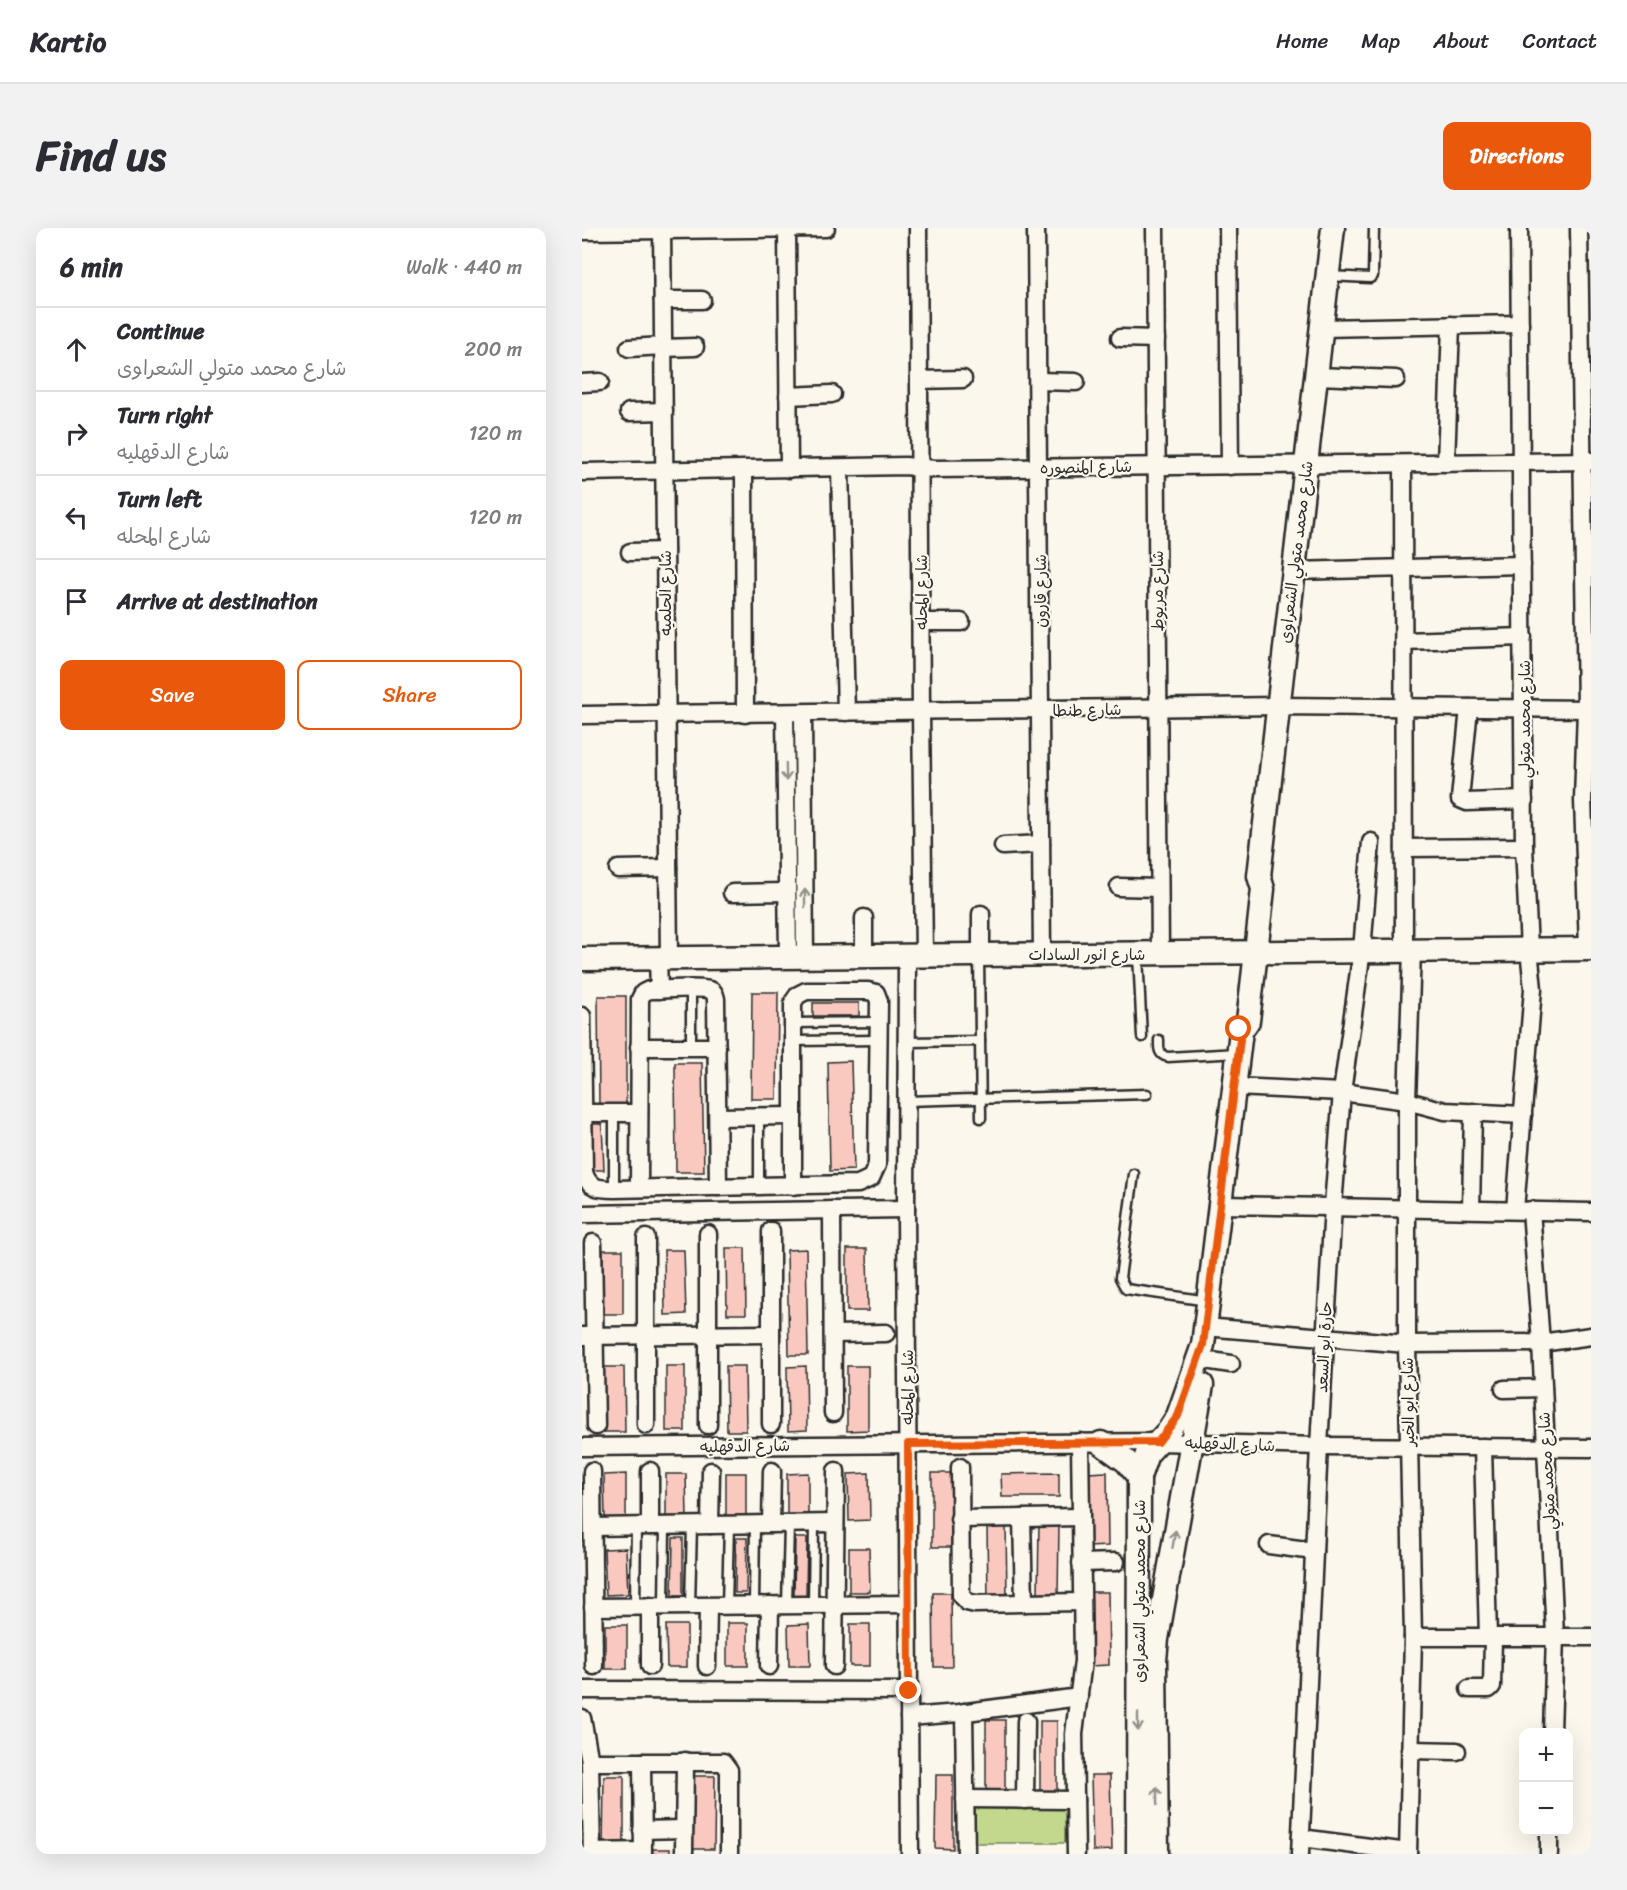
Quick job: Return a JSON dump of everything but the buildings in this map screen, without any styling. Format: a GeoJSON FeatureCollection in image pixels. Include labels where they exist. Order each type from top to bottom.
{"type":"FeatureCollection","features":[{"type":"Feature","properties":{"kind":"street"},"geometry":{"type":"LineString","coordinates":[[787,228],[789,469]]}},
{"type":"Feature","properties":{"kind":"street"},"geometry":{"type":"LineString","coordinates":[[582,231],[826,228]]}},
{"type":"Feature","properties":{"kind":"street","name":"شارع المحله"},"geometry":{"type":"LineString","coordinates":[[910,1854],[906,1101],[907,1042],[916,956],[921,711],[918,228]]}},
{"type":"Feature","properties":{"kind":"street","name":"شارع قارون"},"geometry":{"type":"LineString","coordinates":[[1036,228],[1042,954]]}},
{"type":"Feature","properties":{"kind":"street","name":"شارع مريوط"},"geometry":{"type":"LineString","coordinates":[[1149,954],[1159,888],[1155,228]]}},
{"type":"Feature","properties":{"kind":"street"},"geometry":{"type":"LineString","coordinates":[[1228,228],[1230,466]]}},
{"type":"Feature","properties":{"kind":"street","name":"شارع محمد متولي الشعراوى"},"geometry":{"type":"LineString","coordinates":[[1157,1854],[1155,1660],[1158,1628],[1191,1443],[1239,1042],[1248,1021],[1250,952],[1263,890],[1259,876],[1333,228]]}},
{"type":"Feature","properties":{"kind":"street","name":"شارع محمد متولي"},"geometry":{"type":"LineString","coordinates":[[1519,228],[1524,847],[1533,989],[1522,1115],[1523,1210],[1541,1343],[1544,1388],[1555,1636],[1552,1728]]}},
{"type":"Feature","properties":{"kind":"street"},"geometry":{"type":"LineString","coordinates":[[1579,228],[1587,461],[1588,709],[1582,800],[1590,950]]}},
{"type":"Feature","properties":{"kind":"street","name":"شارع الحلميه"},"geometry":{"type":"LineString","coordinates":[[659,990],[664,959],[668,868],[662,229]]}},
{"type":"Feature","properties":{"kind":"street"},"geometry":{"type":"LineString","coordinates":[[663,300],[702,300]]}},
{"type":"Feature","properties":{"kind":"street"},"geometry":{"type":"LineString","coordinates":[[1322,328],[1520,324]]}},
{"type":"Feature","properties":{"kind":"street"},"geometry":{"type":"LineString","coordinates":[[1446,463],[1451,326]]}},
{"type":"Feature","properties":{"kind":"street"},"geometry":{"type":"LineString","coordinates":[[1120,338],[1156,339]]}},
{"type":"Feature","properties":{"kind":"street"},"geometry":{"type":"LineString","coordinates":[[629,348],[695,347]]}},
{"type":"Feature","properties":{"kind":"street"},"geometry":{"type":"LineString","coordinates":[[1316,376],[1396,379]]}},
{"type":"Feature","properties":{"kind":"street"},"geometry":{"type":"LineString","coordinates":[[919,380],[963,379]]}},
{"type":"Feature","properties":{"kind":"street"},"geometry":{"type":"LineString","coordinates":[[1038,381],[1076,382]]}},
{"type":"Feature","properties":{"kind":"street"},"geometry":{"type":"LineString","coordinates":[[582,383],[600,382]]}},
{"type":"Feature","properties":{"kind":"street"},"geometry":{"type":"LineString","coordinates":[[788,396],[832,394]]}},
{"type":"Feature","properties":{"kind":"street"},"geometry":{"type":"LineString","coordinates":[[629,412],[664,411]]}},
{"type":"Feature","properties":{"kind":"street","name":"شارع المنصوره"},"geometry":{"type":"LineString","coordinates":[[582,472],[905,466],[934,469],[1587,461]]}},
{"type":"Feature","properties":{"kind":"street","name":"شارع ابو الخير"},"geometry":{"type":"LineString","coordinates":[[1403,464],[1404,848],[1408,950],[1407,1344],[1413,1637],[1408,1853]]}},
{"type":"Feature","properties":{"kind":"street"},"geometry":{"type":"LineString","coordinates":[[840,468],[846,712]]}},
{"type":"Feature","properties":{"kind":"street"},"geometry":{"type":"LineString","coordinates":[[744,470],[745,714]]}},
{"type":"Feature","properties":{"kind":"street"},"geometry":{"type":"LineString","coordinates":[[630,552],[665,550]]}},
{"type":"Feature","properties":{"kind":"street"},"geometry":{"type":"LineString","coordinates":[[1294,571],[1522,565]]}},
{"type":"Feature","properties":{"kind":"street"},"geometry":{"type":"LineString","coordinates":[[921,622],[961,622]]}},
{"type":"Feature","properties":{"kind":"street"},"geometry":{"type":"LineString","coordinates":[[1404,641],[1523,636]]}},
{"type":"Feature","properties":{"kind":"street","name":"شارع طنطا"},"geometry":{"type":"LineString","coordinates":[[582,715],[1278,706],[1588,709]]}},
{"type":"Feature","properties":{"kind":"street"},"geometry":{"type":"LineString","coordinates":[[1469,708],[1460,799],[1467,802],[1524,800]]}},
{"type":"Feature","properties":{"kind":"street"},"geometry":{"type":"LineString","coordinates":[[785,713],[787,892],[797,957]]}},
{"type":"Feature","properties":{"kind":"street"},"geometry":{"type":"LineString","coordinates":[[797,957],[803,713]]}},
{"type":"Feature","properties":{"kind":"street","name":"حارة ابو السعد"},"geometry":{"type":"LineString","coordinates":[[1301,1846],[1324,1338],[1333,1206],[1342,1092],[1362,950],[1371,842]]}},
{"type":"Feature","properties":{"kind":"street"},"geometry":{"type":"LineString","coordinates":[[1003,846],[1041,844]]}},
{"type":"Feature","properties":{"kind":"street"},"geometry":{"type":"LineString","coordinates":[[1404,848],[1524,847]]}},
{"type":"Feature","properties":{"kind":"street"},"geometry":{"type":"LineString","coordinates":[[618,869],[668,868]]}},
{"type":"Feature","properties":{"kind":"street"},"geometry":{"type":"LineString","coordinates":[[1119,887],[1159,888]]}},
{"type":"Feature","properties":{"kind":"street"},"geometry":{"type":"LineString","coordinates":[[732,893],[787,892]]}},
{"type":"Feature","properties":{"kind":"street"},"geometry":{"type":"LineString","coordinates":[[980,955],[981,914]]}},
{"type":"Feature","properties":{"kind":"street"},"geometry":{"type":"LineString","coordinates":[[864,918],[864,956]]}},
{"type":"Feature","properties":{"kind":"street","name":"شارع انور السادات"},"geometry":{"type":"LineString","coordinates":[[582,959],[1362,950],[1590,950]]}},
{"type":"Feature","properties":{"kind":"street"},"geometry":{"type":"LineString","coordinates":[[639,1188],[639,999],[646,991],[691,989],[710,989],[716,995],[718,1187]]}},
{"type":"Feature","properties":{"kind":"street"},"geometry":{"type":"LineString","coordinates":[[582,1016],[585,1177],[592,1186],[614,1189],[793,1186],[858,1184],[867,1181],[874,1174],[877,1165],[879,998],[876,993],[868,990],[802,993],[794,1002],[792,1023],[793,1186]]}},
{"type":"Feature","properties":{"kind":"street"},"geometry":{"type":"LineString","coordinates":[[639,1047],[717,1047]]}},
{"type":"Feature","properties":{"kind":"street"},"geometry":{"type":"LineString","coordinates":[[1234,1087],[1342,1092],[1407,1101],[1445,1111],[1522,1115]]}},
{"type":"Feature","properties":{"kind":"street"},"geometry":{"type":"LineString","coordinates":[[1471,1209],[1473,1112]]}},
{"type":"Feature","properties":{"kind":"street"},"geometry":{"type":"LineString","coordinates":[[583,1113],[639,1113]]}},
{"type":"Feature","properties":{"kind":"street"},"geometry":{"type":"LineString","coordinates":[[718,1117],[793,1116]]}},
{"type":"Feature","properties":{"kind":"street"},"geometry":{"type":"LineString","coordinates":[[766,1186],[772,1211]]}},
{"type":"Feature","properties":{"kind":"street"},"geometry":{"type":"LineString","coordinates":[[1220,1205],[1407,1207],[1591,1213]]}},
{"type":"Feature","properties":{"kind":"street"},"geometry":{"type":"LineString","coordinates":[[582,1214],[906,1209]]}},
{"type":"Feature","properties":{"kind":"street"},"geometry":{"type":"LineString","coordinates":[[832,1210],[833,1413]]}},
{"type":"Feature","properties":{"kind":"street"},"geometry":{"type":"LineString","coordinates":[[771,1231],[771,1424]]}},
{"type":"Feature","properties":{"kind":"street"},"geometry":{"type":"LineString","coordinates":[[708,1234],[708,1425]]}},
{"type":"Feature","properties":{"kind":"street"},"geometry":{"type":"LineString","coordinates":[[646,1238],[646,1425]]}},
{"type":"Feature","properties":{"kind":"street"},"geometry":{"type":"LineString","coordinates":[[592,1244],[588,1336],[596,1426]]}},
{"type":"Feature","properties":{"kind":"street"},"geometry":{"type":"LineString","coordinates":[[833,1334],[886,1333]]}},
{"type":"Feature","properties":{"kind":"street"},"geometry":{"type":"LineString","coordinates":[[588,1336],[771,1334]]}},
{"type":"Feature","properties":{"kind":"street"},"geometry":{"type":"LineString","coordinates":[[1204,1344],[1324,1338],[1407,1344],[1541,1343],[1591,1336]]}},
{"type":"Feature","properties":{"kind":"street"},"geometry":{"type":"LineString","coordinates":[[1204,1344],[1231,1364]]}},
{"type":"Feature","properties":{"kind":"street","name":"شارع محمد متولي الشعراوى"},"geometry":{"type":"LineString","coordinates":[[1138,1854],[1140,1468],[1178,1416],[1204,1344]]}},
{"type":"Feature","properties":{"kind":"street"},"geometry":{"type":"LineString","coordinates":[[1504,1389],[1544,1388]]}},
{"type":"Feature","properties":{"kind":"street"},"geometry":{"type":"LineString","coordinates":[[1076,1854],[1074,1734],[1082,1673],[1080,1517],[1090,1442],[1126,1461],[1139,1477]]}},
{"type":"Feature","properties":{"kind":"street","name":"شارع الدقهليه"},"geometry":{"type":"LineString","coordinates":[[582,1447],[1090,1442],[1153,1448],[1191,1443],[1591,1448]]}},
{"type":"Feature","properties":{"kind":"street"},"geometry":{"type":"LineString","coordinates":[[1469,1689],[1489,1689],[1492,1686],[1483,1447]]}},
{"type":"Feature","properties":{"kind":"street"},"geometry":{"type":"LineString","coordinates":[[1153,1448],[1154,1453],[1168,1455],[1179,1463],[1186,1475]]}},
{"type":"Feature","properties":{"kind":"street"},"geometry":{"type":"LineString","coordinates":[[960,1467],[961,1596],[967,1602],[975,1604],[1082,1602]]}},
{"type":"Feature","properties":{"kind":"street"},"geometry":{"type":"LineString","coordinates":[[592,1471],[594,1666]]}},
{"type":"Feature","properties":{"kind":"street"},"geometry":{"type":"LineString","coordinates":[[651,1471],[651,1526]]}},
{"type":"Feature","properties":{"kind":"street"},"geometry":{"type":"LineString","coordinates":[[710,1525],[711,1471]]}},
{"type":"Feature","properties":{"kind":"street"},"geometry":{"type":"LineString","coordinates":[[763,1524],[771,1471]]}},
{"type":"Feature","properties":{"kind":"street"},"geometry":{"type":"LineString","coordinates":[[834,1666],[836,1471]]}},
{"type":"Feature","properties":{"kind":"street"},"geometry":{"type":"LineString","coordinates":[[959,1519],[1080,1517]]}},
{"type":"Feature","properties":{"kind":"street"},"geometry":{"type":"LineString","coordinates":[[1022,1518],[1024,1603]]}},
{"type":"Feature","properties":{"kind":"street"},"geometry":{"type":"LineString","coordinates":[[593,1527],[835,1523]]}},
{"type":"Feature","properties":{"kind":"street"},"geometry":{"type":"LineString","coordinates":[[1269,1545],[1314,1551]]}},
{"type":"Feature","properties":{"kind":"street"},"geometry":{"type":"LineString","coordinates":[[1081,1563],[1116,1562]]}},
{"type":"Feature","properties":{"kind":"street"},"geometry":{"type":"LineString","coordinates":[[1139,1582],[1144,1588],[1151,1590],[1166,1583]]}},
{"type":"Feature","properties":{"kind":"street"},"geometry":{"type":"LineString","coordinates":[[593,1607],[908,1604]]}},
{"type":"Feature","properties":{"kind":"street"},"geometry":{"type":"LineString","coordinates":[[762,1605],[769,1666]]}},
{"type":"Feature","properties":{"kind":"street"},"geometry":{"type":"LineString","coordinates":[[650,1606],[650,1666]]}},
{"type":"Feature","properties":{"kind":"street"},"geometry":{"type":"LineString","coordinates":[[707,1666],[708,1606]]}},
{"type":"Feature","properties":{"kind":"street"},"geometry":{"type":"LineString","coordinates":[[1413,1637],[1591,1637]]}},
{"type":"Feature","properties":{"kind":"street"},"geometry":{"type":"LineString","coordinates":[[582,1690],[909,1691]]}},
{"type":"Feature","properties":{"kind":"street"},"geometry":{"type":"LineString","coordinates":[[909,1717],[1079,1697]]}},
{"type":"Feature","properties":{"kind":"street"},"geometry":{"type":"LineString","coordinates":[[964,1712],[966,1854]]}},
{"type":"Feature","properties":{"kind":"street"},"geometry":{"type":"LineString","coordinates":[[582,1718],[590,1762],[592,1853],[643,1852],[642,1762]]}},
{"type":"Feature","properties":{"kind":"street"},"geometry":{"type":"LineString","coordinates":[[1025,1800],[1026,1721]]}},
{"type":"Feature","properties":{"kind":"street"},"geometry":{"type":"LineString","coordinates":[[1410,1750],[1457,1751]]}},
{"type":"Feature","properties":{"kind":"street"},"geometry":{"type":"LineString","coordinates":[[684,1854],[685,1761]]}},
{"type":"Feature","properties":{"kind":"street"},"geometry":{"type":"LineString","coordinates":[[590,1762],[720,1761],[728,1767],[729,1854]]}},
{"type":"Feature","properties":{"kind":"street"},"geometry":{"type":"LineString","coordinates":[[965,1800],[1075,1800]]}},
{"type":"Feature","properties":{"kind":"street"},"geometry":{"type":"LineString","coordinates":[[642,1830],[684,1829]]}},
{"type":"Feature","properties":{"kind":"street"},"geometry":{"type":"LineString","coordinates":[[1549,1836],[1549,1854]]}},
{"type":"Feature","properties":{"kind":"street"},"geometry":{"type":"LineString","coordinates":[[1301,1846],[1408,1853]]}},
{"type":"Feature","properties":{"kind":"lane"},"geometry":{"type":"LineString","coordinates":[[1328,276],[1370,278],[1373,276],[1374,228]]}},
{"type":"Feature","properties":{"kind":"lane"},"geometry":{"type":"LineString","coordinates":[[1142,1037],[1149,954]]}},
{"type":"Feature","properties":{"kind":"lane"},"geometry":{"type":"LineString","coordinates":[[980,955],[981,1118]]}},
{"type":"Feature","properties":{"kind":"lane"},"geometry":{"type":"LineString","coordinates":[[691,989],[691,1047]]}},
{"type":"Feature","properties":{"kind":"lane"},"geometry":{"type":"LineString","coordinates":[[792,1023],[879,1022]]}},
{"type":"Feature","properties":{"kind":"lane"},"geometry":{"type":"LineString","coordinates":[[792,1041],[878,1040]]}},
{"type":"Feature","properties":{"kind":"lane"},"geometry":{"type":"LineString","coordinates":[[1159,1040],[1159,1051],[1168,1057],[1239,1042]]}},
{"type":"Feature","properties":{"kind":"lane"},"geometry":{"type":"LineString","coordinates":[[907,1042],[980,1041]]}},
{"type":"Feature","properties":{"kind":"lane"},"geometry":{"type":"LineString","coordinates":[[906,1101],[1147,1094]]}},
{"type":"Feature","properties":{"kind":"lane"},"geometry":{"type":"LineString","coordinates":[[614,1113],[614,1189]]}},
{"type":"Feature","properties":{"kind":"lane"},"geometry":{"type":"LineString","coordinates":[[759,1116],[766,1186]]}},
{"type":"Feature","properties":{"kind":"lane"},"geometry":{"type":"LineString","coordinates":[[1134,1174],[1120,1278],[1123,1286],[1126,1289],[1208,1301]]}},
{"type":"Feature","properties":{"kind":"lane"},"geometry":{"type":"LineString","coordinates":[[813,1605],[814,1523]]}},
{"type":"Feature","properties":{"kind":"lane"},"geometry":{"type":"LineString","coordinates":[[762,1605],[763,1524]]}},
{"type":"Feature","properties":{"kind":"lane"},"geometry":{"type":"LineString","coordinates":[[787,1605],[789,1524]]}},
{"type":"Feature","properties":{"kind":"lane"},"geometry":{"type":"LineString","coordinates":[[690,1606],[692,1525]]}},
{"type":"Feature","properties":{"kind":"lane"},"geometry":{"type":"LineString","coordinates":[[728,1606],[729,1525]]}},
{"type":"Feature","properties":{"kind":"lane"},"geometry":{"type":"LineString","coordinates":[[650,1606],[651,1526]]}},
{"type":"Feature","properties":{"kind":"lane"},"geometry":{"type":"LineString","coordinates":[[650,1606],[651,1526]]}},
{"type":"Feature","properties":{"kind":"green space"},"geometry":{"type":"Polygon","coordinates":[[[1065,1807],[1065,1843],[975,1843],[975,1808],[1065,1807]]]}},
{"type":"Feature","properties":{"kind":"route"},"geometry":{"type":"LineString","coordinates":[[909,1691],[908,1444],[1158,1442],[1178,1416],[1203,1345],[1241,1031],[1239,1029]]}}]}
